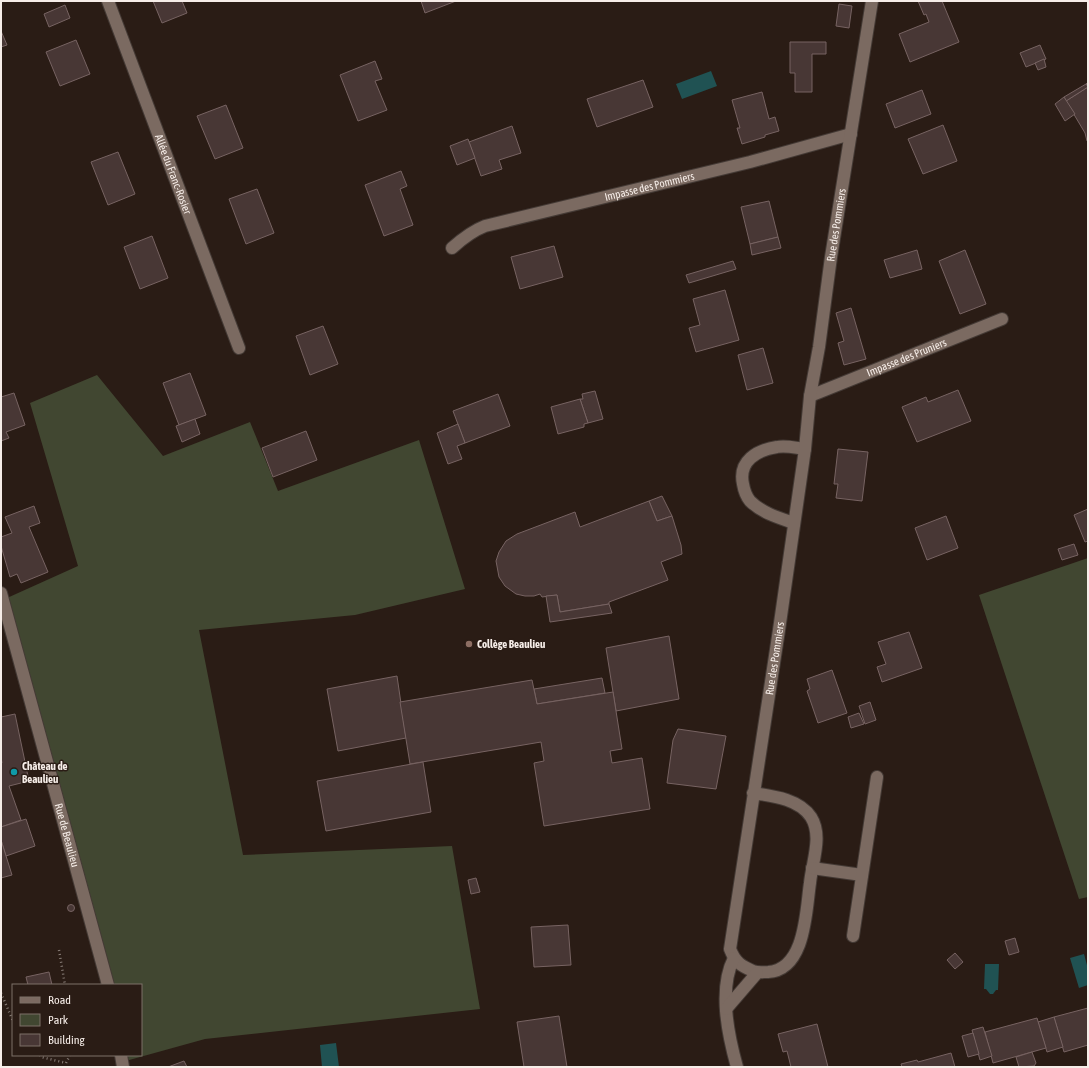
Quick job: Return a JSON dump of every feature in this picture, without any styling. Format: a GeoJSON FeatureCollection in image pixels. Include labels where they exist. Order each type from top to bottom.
{"type":"FeatureCollection","features":[{"type":"Feature","properties":{"kind":"street","name":"Allée du Franc-Rosier"},"geometry":{"type":"LineString","coordinates":[[108,1],[239,348]]}},
{"type":"Feature","properties":{"kind":"street","name":"Rue des Pommiers"},"geometry":{"type":"LineString","coordinates":[[737,1067],[729,1035],[726,1009],[728,973],[734,958],[730,949],[779,630],[805,449],[810,396],[819,347],[831,257],[872,1]]}},
{"type":"Feature","properties":{"kind":"street","name":"Impasse des Pommiers"},"geometry":{"type":"LineString","coordinates":[[452,248],[470,233],[485,226],[750,162],[851,134]]}},
{"type":"Feature","properties":{"kind":"street","name":"Impasse des Pruniers"},"geometry":{"type":"LineString","coordinates":[[810,396],[1002,319]]}},
{"type":"Feature","properties":{"kind":"street"},"geometry":{"type":"LineString","coordinates":[[794,523],[766,513],[750,500],[744,490],[741,476],[744,466],[753,456],[764,450],[779,446],[805,449]]}},
{"type":"Feature","properties":{"kind":"street","name":"Rue de Beaulieu"},"geometry":{"type":"LineString","coordinates":[[1,593],[108,984]]}},
{"type":"Feature","properties":{"kind":"street"},"geometry":{"type":"LineString","coordinates":[[853,936],[877,777]]}},
{"type":"Feature","properties":{"kind":"street"},"geometry":{"type":"LineString","coordinates":[[734,958],[745,968],[757,972],[772,972],[782,968],[797,952],[802,939],[817,844],[816,826],[810,816],[801,808],[784,799],[753,793]]}},
{"type":"Feature","properties":{"kind":"street"},"geometry":{"type":"LineString","coordinates":[[812,868],[862,875]]}},
{"type":"Feature","properties":{"kind":"street"},"geometry":{"type":"LineString","coordinates":[[726,1009],[757,972]]}},
{"type":"Feature","properties":{"kind":"street"},"geometry":{"type":"LineString","coordinates":[[121,1056],[123,1067]]}},
{"type":"Feature","properties":{"kind":"path"},"geometry":{"type":"LineString","coordinates":[[59,950],[65,984]]}},
{"type":"Feature","properties":{"kind":"path"},"geometry":{"type":"LineString","coordinates":[[1,993],[12,1019]]}},
{"type":"Feature","properties":{"kind":"path"},"geometry":{"type":"LineString","coordinates":[[40,1056],[66,1063],[70,1056]]}},
{"type":"Feature","properties":{"kind":"green space"},"geometry":{"type":"Polygon","coordinates":[[[97,375],[163,456],[250,422],[278,491],[419,440],[465,589],[355,615],[199,630],[243,855],[452,846],[480,1009],[205,1039],[122,1062],[121,1056],[142,1056],[142,984],[108,984],[7,598],[78,566],[30,403],[97,375]]]}},
{"type":"Feature","properties":{"kind":"green space"},"geometry":{"type":"Polygon","coordinates":[[[1088,558],[1088,897],[1079,899],[979,595],[1088,558]]]}},
{"type":"Feature","properties":{"kind":"water"},"geometry":{"type":"Polygon","coordinates":[[[711,71],[717,86],[682,99],[676,84],[711,71]]]}},
{"type":"Feature","properties":{"kind":"water"},"geometry":{"type":"Polygon","coordinates":[[[1084,954],[1088,969],[1088,985],[1079,988],[1070,958],[1084,954]]]}},
{"type":"Feature","properties":{"kind":"water"},"geometry":{"type":"Polygon","coordinates":[[[985,964],[999,964],[998,990],[996,990],[993,994],[990,994],[986,989],[984,989],[985,964]]]}},
{"type":"Feature","properties":{"kind":"water"},"geometry":{"type":"Polygon","coordinates":[[[336,1043],[339,1067],[322,1067],[320,1045],[336,1043]]]}},
{"type":"Feature","properties":{"kind":"building"},"geometry":{"type":"Polygon","coordinates":[[[153,1],[182,1],[187,13],[162,23],[153,1]]]}},
{"type":"Feature","properties":{"kind":"building"},"geometry":{"type":"Polygon","coordinates":[[[421,1],[456,1],[425,13],[421,1]]]}},
{"type":"Feature","properties":{"kind":"building"},"geometry":{"type":"Polygon","coordinates":[[[918,1],[942,1],[959,42],[910,62],[899,34],[929,22],[918,1]]]}},
{"type":"Feature","properties":{"kind":"building"},"geometry":{"type":"Polygon","coordinates":[[[839,4],[852,6],[849,28],[836,26],[839,4]]]}},
{"type":"Feature","properties":{"kind":"building"},"geometry":{"type":"Polygon","coordinates":[[[65,5],[70,18],[49,27],[44,14],[65,5]]]}},
{"type":"Feature","properties":{"kind":"building"},"geometry":{"type":"Polygon","coordinates":[[[1,31],[7,45],[1,47],[1,31]]]}},
{"type":"Feature","properties":{"kind":"building"},"geometry":{"type":"Polygon","coordinates":[[[76,40],[90,74],[60,86],[46,52],[76,40]]]}},
{"type":"Feature","properties":{"kind":"building"},"geometry":{"type":"Polygon","coordinates":[[[790,42],[826,42],[826,54],[812,54],[812,92],[795,92],[795,73],[790,73],[790,42]]]}},
{"type":"Feature","properties":{"kind":"building"},"geometry":{"type":"Polygon","coordinates":[[[1040,45],[1046,59],[1026,67],[1020,53],[1040,45]]]}},
{"type":"Feature","properties":{"kind":"building"},"geometry":{"type":"Polygon","coordinates":[[[1044,59],[1046,67],[1038,70],[1035,63],[1044,59]]]}},
{"type":"Feature","properties":{"kind":"building"},"geometry":{"type":"Polygon","coordinates":[[[375,61],[382,79],[375,81],[387,110],[358,121],[340,75],[375,61]]]}},
{"type":"Feature","properties":{"kind":"building"},"geometry":{"type":"Polygon","coordinates":[[[643,80],[653,107],[597,127],[587,99],[643,80]]]}},
{"type":"Feature","properties":{"kind":"building"},"geometry":{"type":"Polygon","coordinates":[[[1086,84],[1088,87],[1066,101],[1064,97],[1086,84]]]}},
{"type":"Feature","properties":{"kind":"building"},"geometry":{"type":"Polygon","coordinates":[[[1088,87],[1087,141],[1085,133],[1066,101],[1088,87]]]}},
{"type":"Feature","properties":{"kind":"building"},"geometry":{"type":"Polygon","coordinates":[[[922,90],[931,114],[895,128],[886,104],[922,90]]]}},
{"type":"Feature","properties":{"kind":"building"},"geometry":{"type":"Polygon","coordinates":[[[762,92],[769,119],[775,117],[779,131],[742,144],[737,128],[740,128],[732,100],[762,92]]]}},
{"type":"Feature","properties":{"kind":"building"},"geometry":{"type":"Polygon","coordinates":[[[1064,97],[1075,114],[1065,121],[1055,104],[1064,97]]]}},
{"type":"Feature","properties":{"kind":"building"},"geometry":{"type":"Polygon","coordinates":[[[226,105],[243,148],[215,159],[197,116],[226,105]]]}},
{"type":"Feature","properties":{"kind":"building"},"geometry":{"type":"Polygon","coordinates":[[[943,125],[957,161],[923,174],[908,139],[943,125]]]}},
{"type":"Feature","properties":{"kind":"building"},"geometry":{"type":"Polygon","coordinates":[[[512,126],[521,153],[499,160],[502,169],[481,176],[469,142],[512,126]]]}},
{"type":"Feature","properties":{"kind":"building"},"geometry":{"type":"Polygon","coordinates":[[[468,139],[475,158],[457,165],[450,146],[468,139]]]}},
{"type":"Feature","properties":{"kind":"building"},"geometry":{"type":"Polygon","coordinates":[[[118,152],[135,194],[108,205],[91,162],[118,152]]]}},
{"type":"Feature","properties":{"kind":"building"},"geometry":{"type":"Polygon","coordinates":[[[401,171],[407,186],[400,189],[413,225],[384,236],[365,185],[401,171]]]}},
{"type":"Feature","properties":{"kind":"building"},"geometry":{"type":"Polygon","coordinates":[[[257,189],[274,233],[246,244],[229,199],[257,189]]]}},
{"type":"Feature","properties":{"kind":"building"},"geometry":{"type":"Polygon","coordinates":[[[769,201],[778,237],[750,244],[741,207],[769,201]]]}},
{"type":"Feature","properties":{"kind":"building"},"geometry":{"type":"Polygon","coordinates":[[[152,236],[168,278],[140,289],[124,247],[152,236]]]}},
{"type":"Feature","properties":{"kind":"building"},"geometry":{"type":"Polygon","coordinates":[[[778,237],[781,248],[752,255],[750,244],[778,237]]]}},
{"type":"Feature","properties":{"kind":"building"},"geometry":{"type":"Polygon","coordinates":[[[554,246],[563,277],[520,289],[511,257],[554,246]]]}},
{"type":"Feature","properties":{"kind":"building"},"geometry":{"type":"Polygon","coordinates":[[[917,250],[922,269],[890,278],[884,260],[917,250]]]}},
{"type":"Feature","properties":{"kind":"building"},"geometry":{"type":"Polygon","coordinates":[[[965,250],[986,304],[960,314],[939,261],[965,250]]]}},
{"type":"Feature","properties":{"kind":"building"},"geometry":{"type":"Polygon","coordinates":[[[733,261],[736,269],[689,283],[686,275],[733,261]]]}},
{"type":"Feature","properties":{"kind":"building"},"geometry":{"type":"Polygon","coordinates":[[[725,290],[739,340],[696,352],[689,328],[700,325],[693,299],[725,290]]]}},
{"type":"Feature","properties":{"kind":"building"},"geometry":{"type":"Polygon","coordinates":[[[851,308],[866,359],[844,365],[838,343],[844,341],[836,313],[851,308]]]}},
{"type":"Feature","properties":{"kind":"building"},"geometry":{"type":"Polygon","coordinates":[[[323,326],[338,364],[310,375],[296,336],[323,326]]]}},
{"type":"Feature","properties":{"kind":"building"},"geometry":{"type":"Polygon","coordinates":[[[763,348],[773,383],[747,390],[738,355],[763,348]]]}},
{"type":"Feature","properties":{"kind":"building"},"geometry":{"type":"Polygon","coordinates":[[[190,373],[206,415],[179,425],[163,383],[190,373]]]}},
{"type":"Feature","properties":{"kind":"building"},"geometry":{"type":"Polygon","coordinates":[[[958,390],[971,421],[917,442],[902,407],[926,397],[928,402],[958,390]]]}},
{"type":"Feature","properties":{"kind":"building"},"geometry":{"type":"Polygon","coordinates":[[[595,391],[603,419],[588,423],[580,399],[583,399],[582,394],[595,391]]]}},
{"type":"Feature","properties":{"kind":"building"},"geometry":{"type":"Polygon","coordinates":[[[14,393],[25,425],[6,432],[9,438],[1,441],[1,397],[14,393]]]}},
{"type":"Feature","properties":{"kind":"building"},"geometry":{"type":"Polygon","coordinates":[[[498,394],[510,426],[465,443],[453,411],[498,394]]]}},
{"type":"Feature","properties":{"kind":"building"},"geometry":{"type":"Polygon","coordinates":[[[580,399],[588,423],[584,424],[584,427],[558,434],[551,407],[580,399]]]}},
{"type":"Feature","properties":{"kind":"building"},"geometry":{"type":"Polygon","coordinates":[[[195,419],[200,434],[182,442],[176,426],[195,419]]]}},
{"type":"Feature","properties":{"kind":"building"},"geometry":{"type":"Polygon","coordinates":[[[458,424],[465,443],[457,446],[462,459],[448,464],[437,433],[458,424]]]}},
{"type":"Feature","properties":{"kind":"building"},"geometry":{"type":"Polygon","coordinates":[[[306,431],[317,460],[273,477],[262,448],[306,431]]]}},
{"type":"Feature","properties":{"kind":"building"},"geometry":{"type":"Polygon","coordinates":[[[838,449],[868,452],[862,501],[836,498],[838,484],[834,484],[838,449]]]}},
{"type":"Feature","properties":{"kind":"building"},"geometry":{"type":"Polygon","coordinates":[[[662,496],[672,516],[657,521],[649,501],[662,496]]]}},
{"type":"Feature","properties":{"kind":"building"},"geometry":{"type":"Polygon","coordinates":[[[649,501],[657,521],[672,516],[681,545],[682,554],[661,562],[668,580],[609,602],[609,604],[560,612],[557,595],[542,597],[540,594],[525,596],[516,594],[505,586],[499,577],[496,561],[499,552],[506,541],[517,534],[575,512],[580,527],[649,501]]]}},
{"type":"Feature","properties":{"kind":"building"},"geometry":{"type":"Polygon","coordinates":[[[34,506],[40,523],[29,527],[48,572],[21,583],[17,574],[10,577],[1,546],[1,537],[12,533],[5,517],[34,506]]]}},
{"type":"Feature","properties":{"kind":"building"},"geometry":{"type":"Polygon","coordinates":[[[1088,509],[1088,541],[1085,542],[1074,515],[1088,509]]]}},
{"type":"Feature","properties":{"kind":"building"},"geometry":{"type":"Polygon","coordinates":[[[946,516],[958,548],[927,560],[915,528],[946,516]]]}},
{"type":"Feature","properties":{"kind":"building"},"geometry":{"type":"Polygon","coordinates":[[[1074,544],[1078,555],[1062,560],[1058,549],[1074,544]]]}},
{"type":"Feature","properties":{"kind":"building"},"geometry":{"type":"Polygon","coordinates":[[[557,595],[560,612],[609,604],[612,613],[550,622],[546,596],[557,595]]]}},
{"type":"Feature","properties":{"kind":"building"},"geometry":{"type":"Polygon","coordinates":[[[909,632],[922,668],[882,682],[877,667],[886,664],[878,642],[909,632]]]}},
{"type":"Feature","properties":{"kind":"building"},"geometry":{"type":"Polygon","coordinates":[[[669,636],[679,699],[616,711],[606,648],[669,636]]]}},
{"type":"Feature","properties":{"kind":"building"},"geometry":{"type":"Polygon","coordinates":[[[832,670],[847,713],[818,723],[807,691],[810,689],[807,679],[832,670]]]}},
{"type":"Feature","properties":{"kind":"building"},"geometry":{"type":"Polygon","coordinates":[[[397,676],[406,738],[338,751],[327,689],[397,676]]]}},
{"type":"Feature","properties":{"kind":"building"},"geometry":{"type":"Polygon","coordinates":[[[602,678],[605,693],[537,704],[534,689],[602,678]]]}},
{"type":"Feature","properties":{"kind":"building"},"geometry":{"type":"Polygon","coordinates":[[[532,680],[537,704],[613,692],[622,749],[610,751],[612,763],[642,758],[650,809],[544,826],[534,763],[544,761],[541,742],[410,764],[400,702],[532,680]]]}},
{"type":"Feature","properties":{"kind":"building"},"geometry":{"type":"Polygon","coordinates":[[[870,702],[876,720],[865,724],[859,706],[870,702]]]}},
{"type":"Feature","properties":{"kind":"building"},"geometry":{"type":"Polygon","coordinates":[[[859,713],[864,724],[851,728],[848,717],[859,713]]]}},
{"type":"Feature","properties":{"kind":"building","name":"Château de Beaulieu"},"geometry":{"type":"Polygon","coordinates":[[[15,714],[29,781],[9,786],[21,820],[1,827],[1,717],[15,714]]]}},
{"type":"Feature","properties":{"kind":"building"},"geometry":{"type":"Polygon","coordinates":[[[678,729],[726,736],[716,789],[667,783],[673,740],[678,729]]]}},
{"type":"Feature","properties":{"kind":"building"},"geometry":{"type":"Polygon","coordinates":[[[423,762],[431,812],[326,831],[317,781],[423,762]]]}},
{"type":"Feature","properties":{"kind":"building"},"geometry":{"type":"Polygon","coordinates":[[[26,819],[35,846],[6,856],[1,840],[1,827],[26,819]]]}},
{"type":"Feature","properties":{"kind":"building"},"geometry":{"type":"Polygon","coordinates":[[[1,840],[12,875],[1,878],[1,840]]]}},
{"type":"Feature","properties":{"kind":"building"},"geometry":{"type":"Polygon","coordinates":[[[476,878],[480,892],[471,894],[468,880],[476,878]]]}},
{"type":"Feature","properties":{"kind":"building"},"geometry":{"type":"Polygon","coordinates":[[[71,904],[74,905],[74,911],[71,912],[68,911],[67,908],[68,905],[71,904]]]}},
{"type":"Feature","properties":{"kind":"building"},"geometry":{"type":"Polygon","coordinates":[[[568,925],[571,965],[534,967],[531,927],[568,925]]]}},
{"type":"Feature","properties":{"kind":"building"},"geometry":{"type":"Polygon","coordinates":[[[1015,938],[1019,952],[1009,955],[1005,941],[1015,938]]]}},
{"type":"Feature","properties":{"kind":"building"},"geometry":{"type":"Polygon","coordinates":[[[955,953],[963,962],[955,969],[947,960],[955,953]]]}},
{"type":"Feature","properties":{"kind":"building"},"geometry":{"type":"Polygon","coordinates":[[[49,972],[52,984],[28,984],[26,977],[49,972]]]}},
{"type":"Feature","properties":{"kind":"building"},"geometry":{"type":"Polygon","coordinates":[[[1088,1008],[1088,1045],[1064,1052],[1054,1017],[1088,1008]]]}},
{"type":"Feature","properties":{"kind":"building"},"geometry":{"type":"Polygon","coordinates":[[[559,1016],[567,1067],[524,1067],[517,1022],[559,1016]]]}},
{"type":"Feature","properties":{"kind":"building"},"geometry":{"type":"Polygon","coordinates":[[[1054,1017],[1063,1047],[1047,1052],[1038,1022],[1054,1017]]]}},
{"type":"Feature","properties":{"kind":"building"},"geometry":{"type":"Polygon","coordinates":[[[1037,1018],[1046,1048],[993,1063],[985,1032],[1037,1018]]]}},
{"type":"Feature","properties":{"kind":"building"},"geometry":{"type":"Polygon","coordinates":[[[817,1024],[828,1067],[791,1067],[787,1051],[783,1052],[778,1034],[817,1024]]]}},
{"type":"Feature","properties":{"kind":"building"},"geometry":{"type":"Polygon","coordinates":[[[983,1027],[992,1056],[980,1060],[972,1030],[983,1027]]]}},
{"type":"Feature","properties":{"kind":"building"},"geometry":{"type":"Polygon","coordinates":[[[973,1033],[979,1054],[968,1057],[962,1036],[973,1033]]]}},
{"type":"Feature","properties":{"kind":"building"},"geometry":{"type":"Polygon","coordinates":[[[1032,1052],[1036,1063],[1034,1066],[1019,1067],[1016,1057],[1032,1052]]]}},
{"type":"Feature","properties":{"kind":"building"},"geometry":{"type":"Polygon","coordinates":[[[951,1053],[955,1067],[902,1067],[901,1064],[917,1060],[918,1062],[951,1053]]]}},
{"type":"Feature","properties":{"kind":"building"},"geometry":{"type":"Polygon","coordinates":[[[184,1061],[187,1067],[168,1067],[184,1061]]]}},
{"type":"Feature","properties":{"kind":"place","name":"Collège Beaulieu"},"geometry":{"type":"Point","coordinates":[469,644]}},
{"type":"Feature","properties":{"kind":"place","name":"Château de Beaulieu"},"geometry":{"type":"Point","coordinates":[14,772]}}]}
